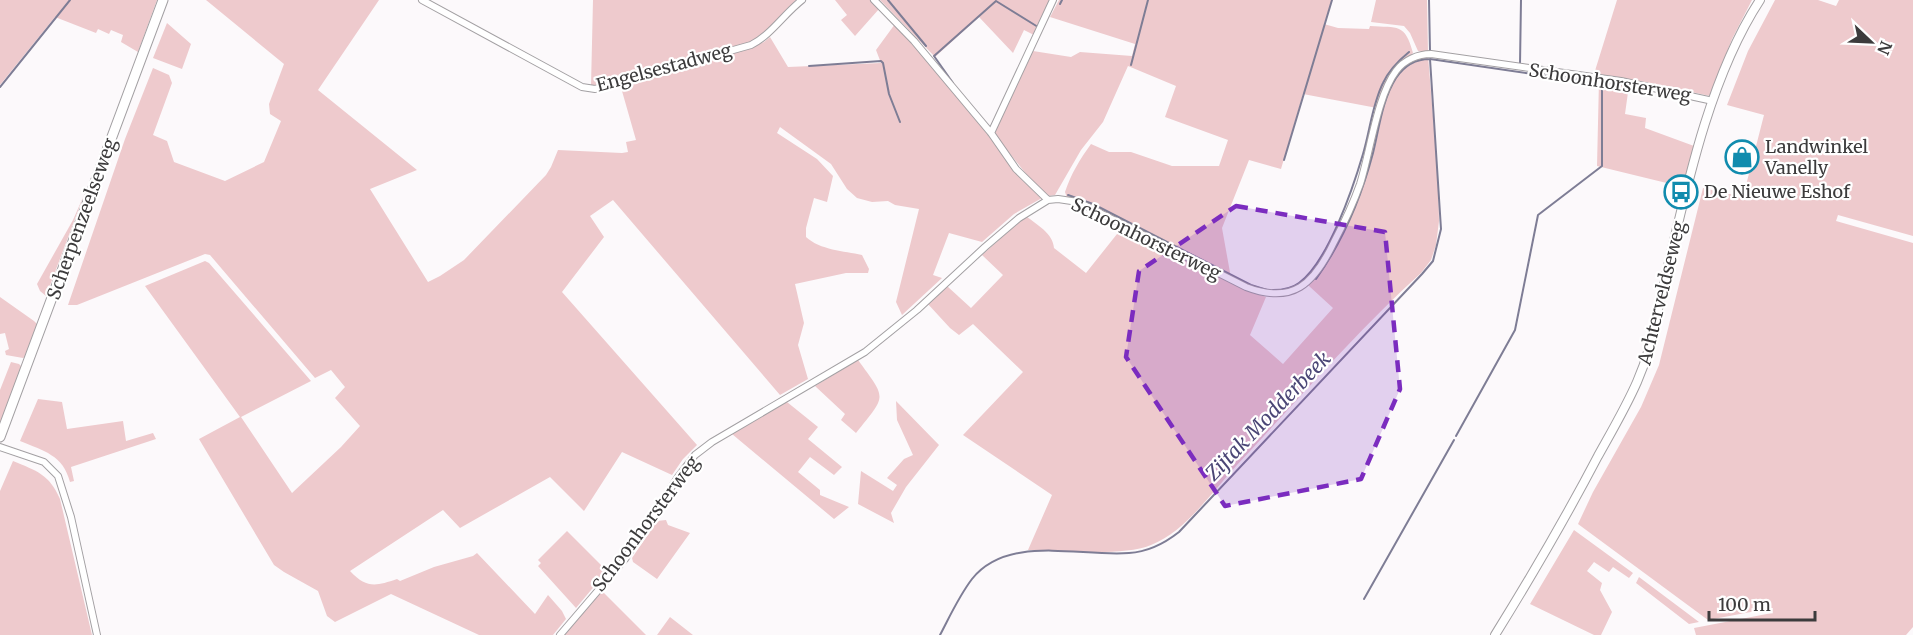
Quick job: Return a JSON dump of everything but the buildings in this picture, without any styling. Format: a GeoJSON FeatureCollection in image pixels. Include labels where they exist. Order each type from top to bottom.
{"type":"FeatureCollection","features":[{"type":"Feature","properties":{"kind":"main road","name":"Scherpenzeelseweg"},"geometry":{"type":"LineString","coordinates":[[0,437],[163,0]]}},
{"type":"Feature","properties":{"kind":"street","name":"Engelsestadweg"},"geometry":{"type":"LineString","coordinates":[[422,0],[573,83],[595,89],[750,45],[760,40],[802,0]]}},
{"type":"Feature","properties":{"kind":"street"},"geometry":{"type":"LineString","coordinates":[[874,0],[914,41],[1024,178],[1048,200]]}},
{"type":"Feature","properties":{"kind":"street"},"geometry":{"type":"LineString","coordinates":[[990,133],[1053,0]]}},
{"type":"Feature","properties":{"kind":"street","name":"Achterveldseweg"},"geometry":{"type":"LineString","coordinates":[[1494,635],[1572,505],[1641,377],[1653,340],[1656,317],[1692,171],[1713,101],[1729,59],[1760,0]]}},
{"type":"Feature","properties":{"kind":"street","name":"Schoonhorsterweg"},"geometry":{"type":"LineString","coordinates":[[560,635],[624,559],[648,526],[678,477],[695,456],[712,442],[865,352],[917,310],[985,247],[1020,218],[1048,200],[1078,202],[1245,287],[1266,293],[1285,294],[1304,285],[1325,259],[1360,184],[1385,91],[1396,70],[1417,56],[1431,54],[1621,81],[1713,101]]}},
{"type":"Feature","properties":{"kind":"street"},"geometry":{"type":"LineString","coordinates":[[0,447],[44,462],[58,476],[72,517],[97,635]]}},
{"type":"Feature","properties":{"kind":"highlighted area"},"geometry":{"type":"Polygon","coordinates":[[[1236,206],[1385,232],[1400,389],[1361,479],[1225,506],[1126,357],[1139,271],[1236,206]]]}},
{"type":"Feature","properties":{"kind":"shaded area"},"geometry":{"type":"Polygon","coordinates":[[[0,0],[157,0],[138,52],[121,42],[123,35],[111,30],[109,34],[98,29],[96,33],[55,17],[0,85],[0,0]]]}},
{"type":"Feature","properties":{"kind":"shaded area"},"geometry":{"type":"Polygon","coordinates":[[[206,0],[379,0],[318,90],[417,170],[370,189],[428,282],[464,260],[546,175],[558,150],[628,152],[626,142],[636,140],[620,84],[752,47],[770,37],[788,67],[881,63],[876,50],[895,24],[909,37],[984,129],[1022,180],[1042,198],[1014,214],[982,242],[949,233],[933,275],[942,278],[902,315],[896,302],[919,209],[895,205],[888,201],[872,202],[857,198],[847,189],[831,164],[780,127],[777,133],[817,159],[833,176],[827,202],[814,198],[806,228],[806,237],[818,245],[862,255],[869,269],[868,273],[846,273],[795,284],[804,323],[798,345],[808,379],[780,395],[613,200],[590,216],[604,237],[562,292],[697,445],[672,475],[622,452],[584,511],[550,477],[460,528],[443,510],[350,571],[362,581],[372,584],[397,579],[400,581],[477,553],[535,614],[548,595],[566,619],[553,635],[479,635],[391,594],[335,622],[327,616],[318,591],[274,565],[199,439],[240,417],[145,286],[205,261],[209,263],[311,381],[241,417],[292,493],[360,426],[335,398],[345,387],[331,370],[315,378],[210,255],[205,254],[77,305],[68,305],[125,139],[153,68],[169,75],[172,83],[153,135],[167,141],[174,162],[225,181],[264,162],[281,121],[270,114],[269,104],[284,64],[206,0]]]}},
{"type":"Feature","properties":{"kind":"shaded area"},"geometry":{"type":"Polygon","coordinates":[[[593,0],[796,0],[755,41],[591,86],[593,0]]]}},
{"type":"Feature","properties":{"kind":"shaded area"},"geometry":{"type":"Polygon","coordinates":[[[835,0],[871,0],[879,9],[855,36],[841,20],[847,15],[835,0]]]}},
{"type":"Feature","properties":{"kind":"shaded area"},"geometry":{"type":"Polygon","coordinates":[[[880,0],[1052,0],[1034,35],[1024,30],[1013,53],[979,17],[935,57],[880,0]]]}},
{"type":"Feature","properties":{"kind":"shaded area"},"geometry":{"type":"Polygon","coordinates":[[[1059,0],[1332,0],[1324,24],[1338,28],[1369,29],[1370,26],[1399,29],[1407,36],[1413,53],[1406,60],[1377,108],[1303,94],[1281,169],[1249,160],[1222,228],[1231,278],[1067,198],[1065,192],[1076,167],[1091,144],[1109,152],[1131,152],[1172,166],[1219,166],[1228,140],[1165,117],[1176,86],[1128,66],[1103,122],[1081,150],[1055,195],[1049,196],[1035,185],[994,134],[1033,51],[1071,57],[1080,52],[1132,56],[1135,44],[1050,17],[1059,0]]]}},
{"type":"Feature","properties":{"kind":"shaded area"},"geometry":{"type":"Polygon","coordinates":[[[1376,0],[1427,0],[1428,52],[1418,51],[1410,33],[1404,26],[1371,22],[1376,0]]]}},
{"type":"Feature","properties":{"kind":"shaded area"},"geometry":{"type":"Polygon","coordinates":[[[1617,0],[1752,0],[1732,39],[1710,96],[1646,82],[1594,74],[1617,0]]]}},
{"type":"Feature","properties":{"kind":"shaded area"},"geometry":{"type":"Polygon","coordinates":[[[1775,0],[1818,0],[1836,6],[1839,0],[1913,0],[1913,236],[1838,215],[1836,221],[1913,243],[1913,627],[1906,635],[1696,635],[1694,628],[1772,613],[1772,608],[1708,620],[1578,524],[1593,492],[1641,407],[1659,365],[1703,188],[1743,197],[1764,115],[1727,105],[1748,51],[1775,0]]]}},
{"type":"Feature","properties":{"kind":"shaded area"},"geometry":{"type":"Polygon","coordinates":[[[167,23],[191,44],[182,69],[153,58],[167,23]]]}},
{"type":"Feature","properties":{"kind":"shaded area"},"geometry":{"type":"Polygon","coordinates":[[[1428,56],[1438,176],[1439,221],[1436,245],[1431,260],[1421,273],[1350,343],[1187,521],[1175,531],[1151,545],[1124,551],[1028,550],[1052,495],[963,435],[1023,372],[973,324],[959,335],[927,303],[947,286],[971,308],[1003,275],[982,255],[1026,216],[1048,234],[1054,248],[1086,273],[1121,229],[1137,234],[1266,297],[1250,335],[1283,364],[1333,308],[1309,285],[1349,218],[1389,86],[1405,66],[1428,56]]]}},
{"type":"Feature","properties":{"kind":"shaded area"},"geometry":{"type":"Polygon","coordinates":[[[1599,80],[1629,85],[1625,114],[1646,118],[1645,128],[1694,146],[1683,187],[1597,166],[1599,80]]]}},
{"type":"Feature","properties":{"kind":"shaded area"},"geometry":{"type":"Polygon","coordinates":[[[84,195],[46,296],[37,284],[73,220],[84,195]]]}},
{"type":"Feature","properties":{"kind":"shaded area"},"geometry":{"type":"Polygon","coordinates":[[[0,297],[38,325],[27,356],[23,358],[6,355],[5,351],[9,349],[5,333],[0,334],[0,297]]]}},
{"type":"Feature","properties":{"kind":"shaded area"},"geometry":{"type":"Polygon","coordinates":[[[858,360],[874,383],[880,397],[873,411],[856,433],[841,420],[845,414],[815,386],[858,360]]]}},
{"type":"Feature","properties":{"kind":"shaded area"},"geometry":{"type":"Polygon","coordinates":[[[11,362],[22,367],[0,426],[0,390],[11,362]]]}},
{"type":"Feature","properties":{"kind":"shaded area"},"geometry":{"type":"Polygon","coordinates":[[[38,399],[62,402],[67,429],[123,421],[126,441],[153,433],[156,439],[71,467],[74,481],[70,482],[63,466],[51,455],[20,441],[38,399]]]}},
{"type":"Feature","properties":{"kind":"shaded area"},"geometry":{"type":"Polygon","coordinates":[[[896,401],[939,445],[906,487],[891,513],[894,523],[858,504],[861,471],[893,491],[897,485],[887,478],[904,459],[913,455],[897,420],[896,401]]]}},
{"type":"Feature","properties":{"kind":"shaded area"},"geometry":{"type":"Polygon","coordinates":[[[787,402],[818,427],[808,439],[842,467],[834,475],[810,457],[798,472],[820,490],[820,495],[849,507],[834,519],[732,434],[787,402]]]}},
{"type":"Feature","properties":{"kind":"shaded area"},"geometry":{"type":"Polygon","coordinates":[[[13,461],[41,474],[51,484],[60,499],[92,635],[0,635],[0,491],[13,461]]]}},
{"type":"Feature","properties":{"kind":"shaded area"},"geometry":{"type":"Polygon","coordinates":[[[666,520],[668,525],[690,533],[657,579],[633,562],[632,558],[657,521],[666,520]]]}},
{"type":"Feature","properties":{"kind":"shaded area"},"geometry":{"type":"Polygon","coordinates":[[[1574,530],[1633,573],[1629,578],[1613,567],[1609,572],[1594,562],[1587,571],[1602,583],[1600,590],[1612,612],[1601,635],[1594,635],[1530,604],[1574,530]]]}},
{"type":"Feature","properties":{"kind":"shaded area"},"geometry":{"type":"Polygon","coordinates":[[[567,531],[607,571],[576,608],[538,566],[541,563],[538,560],[567,531]]]}},
{"type":"Feature","properties":{"kind":"shaded area"},"geometry":{"type":"Polygon","coordinates":[[[1639,577],[1699,622],[1689,624],[1636,583],[1639,577]]]}},
{"type":"Feature","properties":{"kind":"shaded area"},"geometry":{"type":"Polygon","coordinates":[[[601,590],[646,635],[562,635],[601,590]]]}},
{"type":"Feature","properties":{"kind":"shaded area"},"geometry":{"type":"Polygon","coordinates":[[[670,617],[693,635],[657,635],[670,617]]]}},
{"type":"Feature","properties":{"kind":"waterway"},"geometry":{"type":"LineString","coordinates":[[0,87],[70,0]]}},
{"type":"Feature","properties":{"kind":"waterway"},"geometry":{"type":"LineString","coordinates":[[888,0],[926,46]]}},
{"type":"Feature","properties":{"kind":"waterway"},"geometry":{"type":"LineString","coordinates":[[1060,4],[1062,0]]}},
{"type":"Feature","properties":{"kind":"waterway"},"geometry":{"type":"LineString","coordinates":[[1131,65],[1148,0]]}},
{"type":"Feature","properties":{"kind":"waterway"},"geometry":{"type":"LineString","coordinates":[[1284,160],[1332,0]]}},
{"type":"Feature","properties":{"kind":"waterway","name":"Zijtak Modderbeek"},"geometry":{"type":"LineString","coordinates":[[1429,0],[1430,50]]}},
{"type":"Feature","properties":{"kind":"waterway"},"geometry":{"type":"LineString","coordinates":[[1520,64],[1521,0]]}},
{"type":"Feature","properties":{"kind":"waterway"},"geometry":{"type":"LineString","coordinates":[[953,83],[934,56],[996,1],[1038,27]]}},
{"type":"Feature","properties":{"kind":"waterway"},"geometry":{"type":"LineString","coordinates":[[1273,290],[1293,287],[1310,273],[1320,259],[1353,186],[1379,91],[1391,70],[1409,52]]}},
{"type":"Feature","properties":{"kind":"waterway"},"geometry":{"type":"LineString","coordinates":[[1316,279],[1335,250],[1357,203],[1373,153],[1387,96],[1396,78],[1406,67],[1419,60],[1430,59],[1602,84],[1602,166],[1538,215],[1515,330],[1456,436]]}},
{"type":"Feature","properties":{"kind":"waterway","name":"Zijtak Modderbeek"},"geometry":{"type":"LineString","coordinates":[[940,635],[972,579],[987,565],[1005,557],[1024,552],[1045,551],[1136,552],[1156,546],[1179,532],[1422,274],[1433,261],[1441,229],[1430,59]]}},
{"type":"Feature","properties":{"kind":"waterway"},"geometry":{"type":"LineString","coordinates":[[809,66],[881,61],[889,94],[900,122]]}},
{"type":"Feature","properties":{"kind":"waterway"},"geometry":{"type":"LineString","coordinates":[[1068,195],[1093,204],[1251,285],[1267,290]]}},
{"type":"Feature","properties":{"kind":"waterway"},"geometry":{"type":"LineString","coordinates":[[1364,599],[1454,440]]}},
{"type":"Feature","properties":{"kind":"place","name":"Landwinkel Vanelly"},"geometry":{"type":"Point","coordinates":[1742,157]}},
{"type":"Feature","properties":{"kind":"place","name":"De Nieuwe Eshof"},"geometry":{"type":"Point","coordinates":[1681,192]}}]}
